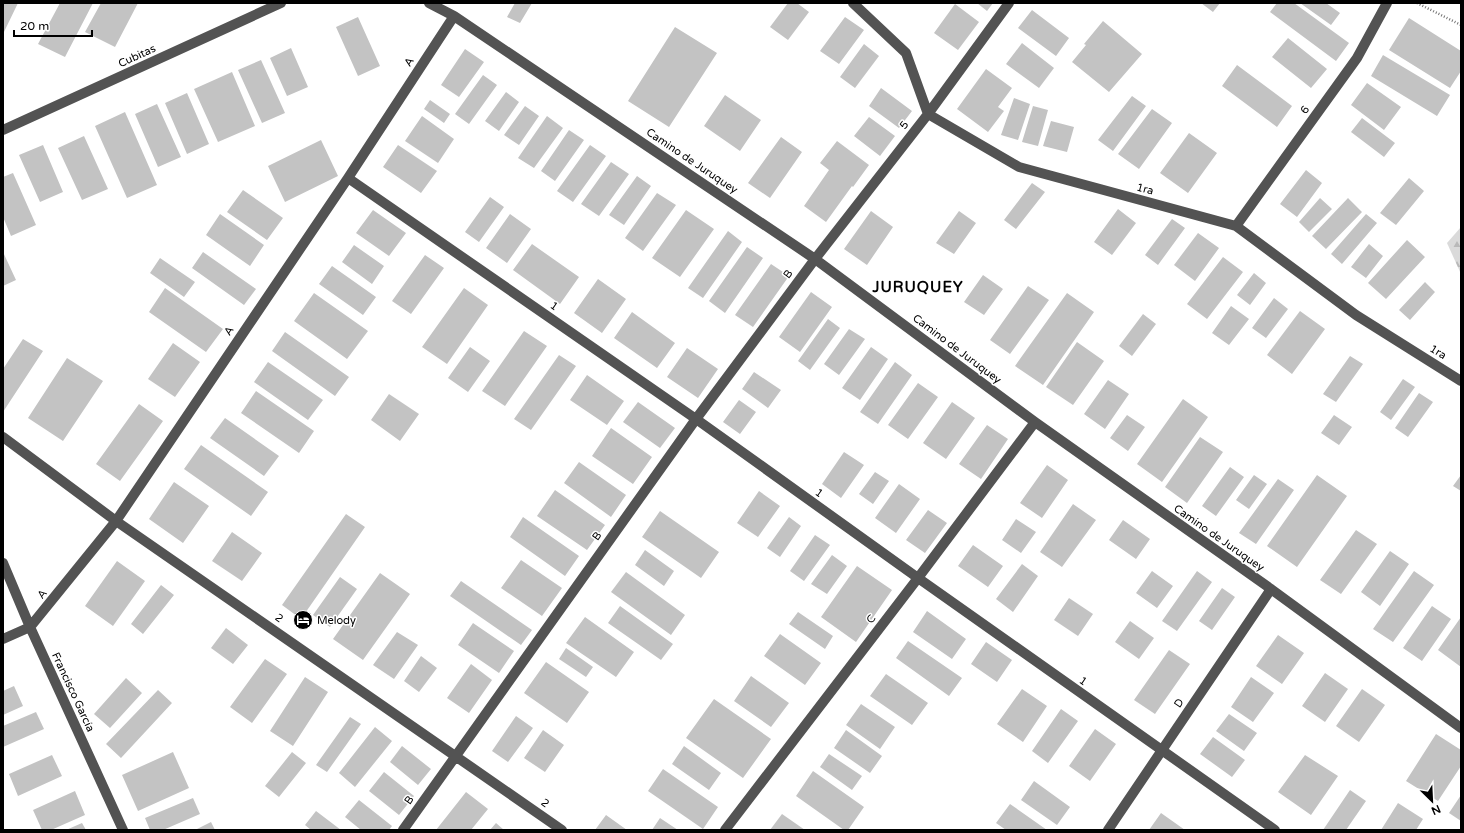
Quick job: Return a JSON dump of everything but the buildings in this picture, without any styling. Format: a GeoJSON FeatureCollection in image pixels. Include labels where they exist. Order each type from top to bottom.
{"type":"FeatureCollection","features":[{"type":"Feature","properties":{"kind":"street","name":"Cubitas"},"geometry":{"type":"LineString","coordinates":[[3,130],[281,3]]}},
{"type":"Feature","properties":{"kind":"street","name":"Camino de Juruquey"},"geometry":{"type":"LineString","coordinates":[[429,3],[454,16],[815,259],[1035,422],[1271,589],[1461,728]]}},
{"type":"Feature","properties":{"kind":"street"},"geometry":{"type":"LineString","coordinates":[[853,3],[906,53],[928,114]]}},
{"type":"Feature","properties":{"kind":"street","name":"5"},"geometry":{"type":"LineString","coordinates":[[815,259],[928,114],[1009,3]]}},
{"type":"Feature","properties":{"kind":"street","name":"6"},"geometry":{"type":"LineString","coordinates":[[1236,226],[1357,58],[1387,3]]}},
{"type":"Feature","properties":{"kind":"street","name":"A"},"geometry":{"type":"LineString","coordinates":[[3,639],[30,627],[116,521],[348,178],[454,16]]}},
{"type":"Feature","properties":{"kind":"street","name":"1ra"},"geometry":{"type":"LineString","coordinates":[[928,114],[1018,167],[1236,226],[1356,315],[1461,381]]}},
{"type":"Feature","properties":{"kind":"street","name":"1"},"geometry":{"type":"LineString","coordinates":[[348,178],[696,419],[1275,830]]}},
{"type":"Feature","properties":{"kind":"street","name":"B"},"geometry":{"type":"LineString","coordinates":[[403,830],[696,419],[815,259]]}},
{"type":"Feature","properties":{"kind":"street","name":"C"},"geometry":{"type":"LineString","coordinates":[[725,830],[918,578],[1035,422]]}},
{"type":"Feature","properties":{"kind":"street","name":"2"},"geometry":{"type":"LineString","coordinates":[[3,437],[116,521],[456,755],[562,830]]}},
{"type":"Feature","properties":{"kind":"street","name":"Francisco García"},"geometry":{"type":"LineString","coordinates":[[3,563],[30,627],[123,830]]}},
{"type":"Feature","properties":{"kind":"street","name":"D"},"geometry":{"type":"LineString","coordinates":[[1108,830],[1271,589]]}},
{"type":"Feature","properties":{"kind":"path"},"geometry":{"type":"LineString","coordinates":[[1417,3],[1461,25]]}},
{"type":"Feature","properties":{"kind":"green space"},"geometry":{"type":"Polygon","coordinates":[[[1461,227],[1461,274],[1447,243],[1461,227]]]}},
{"type":"Feature","properties":{"kind":"place","name":"Melody"},"geometry":{"type":"Point","coordinates":[303,620]}},
{"type":"Feature","properties":{"kind":"district","name":"JURUQUEY"},"geometry":{"type":"Point","coordinates":[918,287]}}]}
